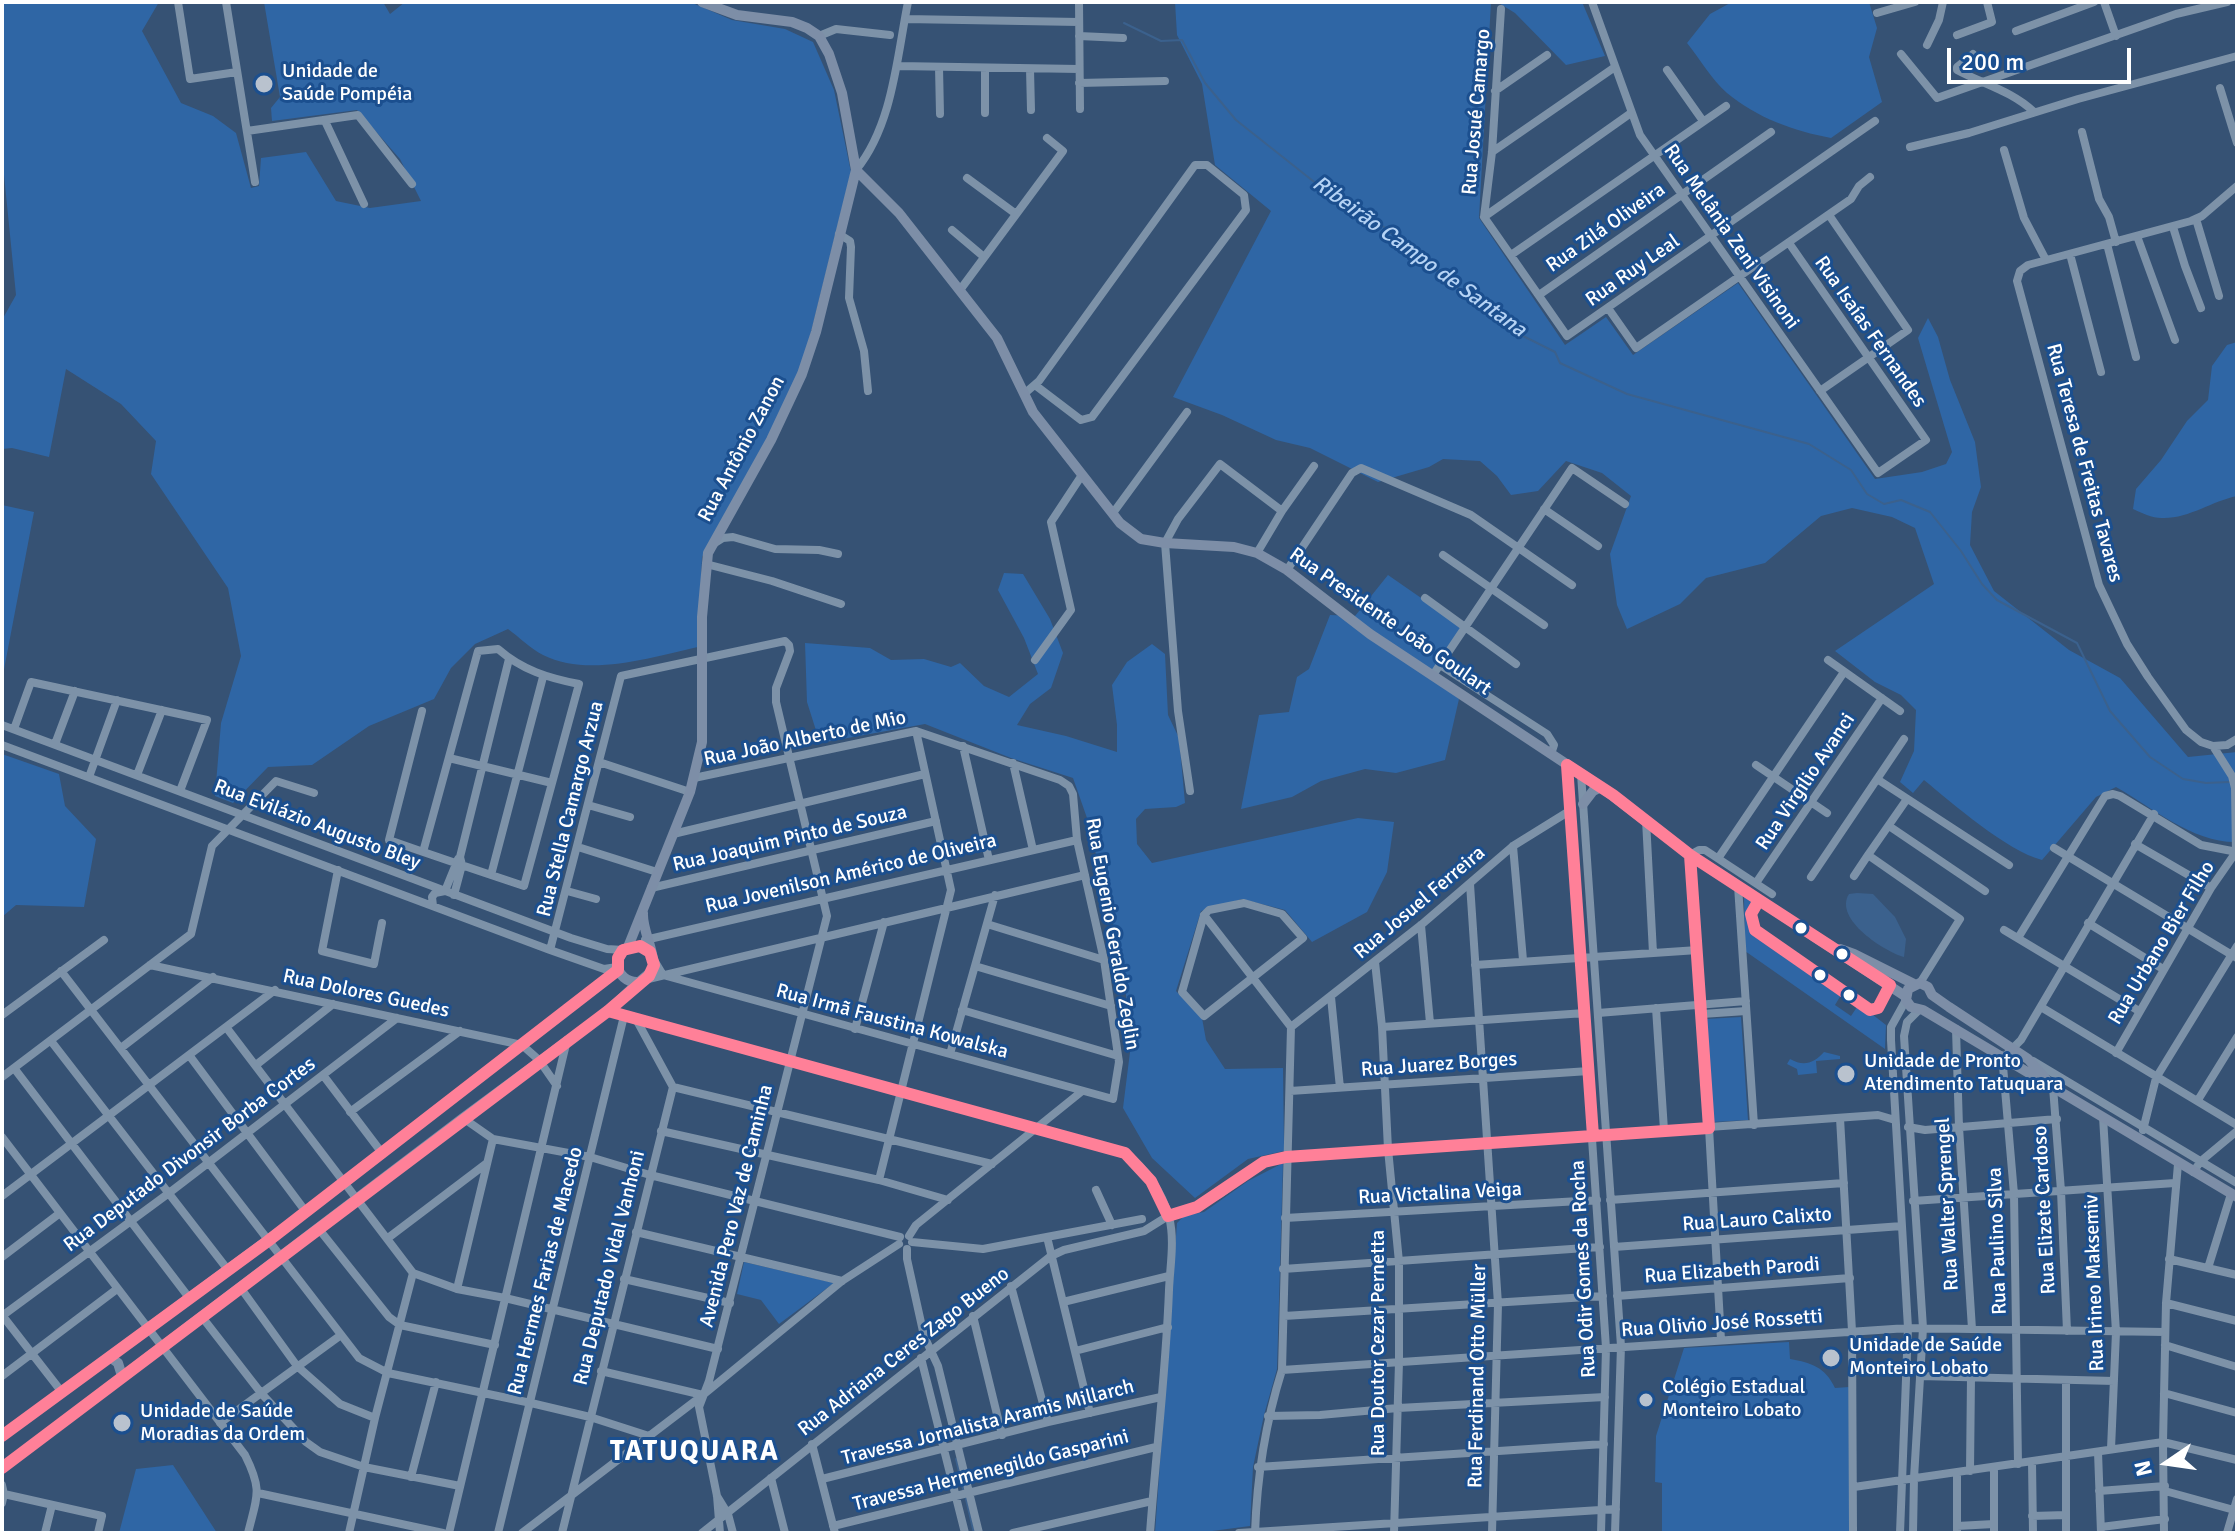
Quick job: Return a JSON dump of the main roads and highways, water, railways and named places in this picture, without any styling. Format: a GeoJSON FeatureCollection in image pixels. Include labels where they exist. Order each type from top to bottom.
{"type":"FeatureCollection","features":[{"type":"Feature","properties":{"kind":"main road","name":"Rua Antônio Zanon"},"geometry":{"type":"LineString","coordinates":[[628,947],[690,792],[702,742],[701,657],[706,564],[711,545],[771,440],[802,374],[816,332],[856,170],[842,93],[829,54],[819,36],[792,22],[737,15],[702,2]]}},
{"type":"Feature","properties":{"kind":"main road","name":"Rua Presidente João Goulart"},"geometry":{"type":"LineString","coordinates":[[856,170],[899,213],[960,290],[997,338],[1042,425],[1120,523],[1141,539],[1234,547],[1257,553],[1287,570],[1370,634],[1601,787],[1690,855],[1906,998],[1911,1007],[1956,1029],[2234,1196]]}},
{"type":"Feature","properties":{"kind":"main road"},"geometry":{"type":"LineString","coordinates":[[1583,804],[1593,791],[1601,787]]}},
{"type":"Feature","properties":{"kind":"main road","name":"Rua Antônio Zanon"},"geometry":{"type":"LineString","coordinates":[[643,907],[652,956]]}},
{"type":"Feature","properties":{"kind":"main road","name":"Rua Presidente João Goulart"},"geometry":{"type":"LineString","coordinates":[[1825,945],[1854,954],[1928,987],[1932,995],[2028,1059],[2053,1087]]}},
{"type":"Feature","properties":{"kind":"main road"},"geometry":{"type":"LineString","coordinates":[[2,1468],[539,1060],[608,1011],[642,981],[652,971],[652,956],[646,948],[628,947],[618,958],[618,969],[629,981],[642,981]]}},
{"type":"Feature","properties":{"kind":"main road"},"geometry":{"type":"LineString","coordinates":[[2,1436],[306,1212],[522,1045],[605,974],[618,969]]}},
{"type":"Feature","properties":{"kind":"main road"},"geometry":{"type":"LineString","coordinates":[[1906,998],[1917,984]]}},
{"type":"Feature","properties":{"kind":"main road"},"geometry":{"type":"LineString","coordinates":[[1921,1010],[1930,1004],[1932,995]]}},
{"type":"Feature","properties":{"kind":"main road"},"geometry":{"type":"LineString","coordinates":[[110,1357],[118,1363],[122,1376]]}},
{"type":"Feature","properties":{"kind":"waterway","name":"Ribeirão Campo de Santana"},"geometry":{"type":"LineString","coordinates":[[1124,23],[1161,41],[1182,40],[1205,83],[1236,120],[1313,181],[1384,227],[1505,327],[1555,352],[1560,363],[1627,394],[1809,444],[1851,470],[1867,494],[1884,504],[1901,500],[1930,512],[1997,600],[2077,643],[2110,711],[2150,757],[2183,779],[2206,783],[2229,782]]}},
{"type":"Feature","properties":{"kind":"waterway"},"geometry":{"type":"LineString","coordinates":[[956,1459],[963,1489]]}},
{"type":"Feature","properties":{"kind":"waterway"},"geometry":{"type":"LineString","coordinates":[[965,1495],[974,1533]]}},
{"type":"Feature","properties":{"kind":"place","name":"Unidade de Saúde Pompéia"},"geometry":{"type":"Point","coordinates":[264,84]}},
{"type":"Feature","properties":{"kind":"place","name":"Unidade de Pronto Atendimento Tatuquara"},"geometry":{"type":"Point","coordinates":[1846,1074]}},
{"type":"Feature","properties":{"kind":"place","name":"Unidade de Saúde Monteiro Lobato"},"geometry":{"type":"Point","coordinates":[1831,1358]}},
{"type":"Feature","properties":{"kind":"place","name":"Colégio Estadual Monteiro Lobato"},"geometry":{"type":"Point","coordinates":[1646,1400]}},
{"type":"Feature","properties":{"kind":"place","name":"Unidade de Saúde Moradias da Ordem"},"geometry":{"type":"Point","coordinates":[122,1423]}},
{"type":"Feature","properties":{"kind":"district","name":"TATUQUARA"},"geometry":{"type":"Point","coordinates":[695,1453]}}]}
